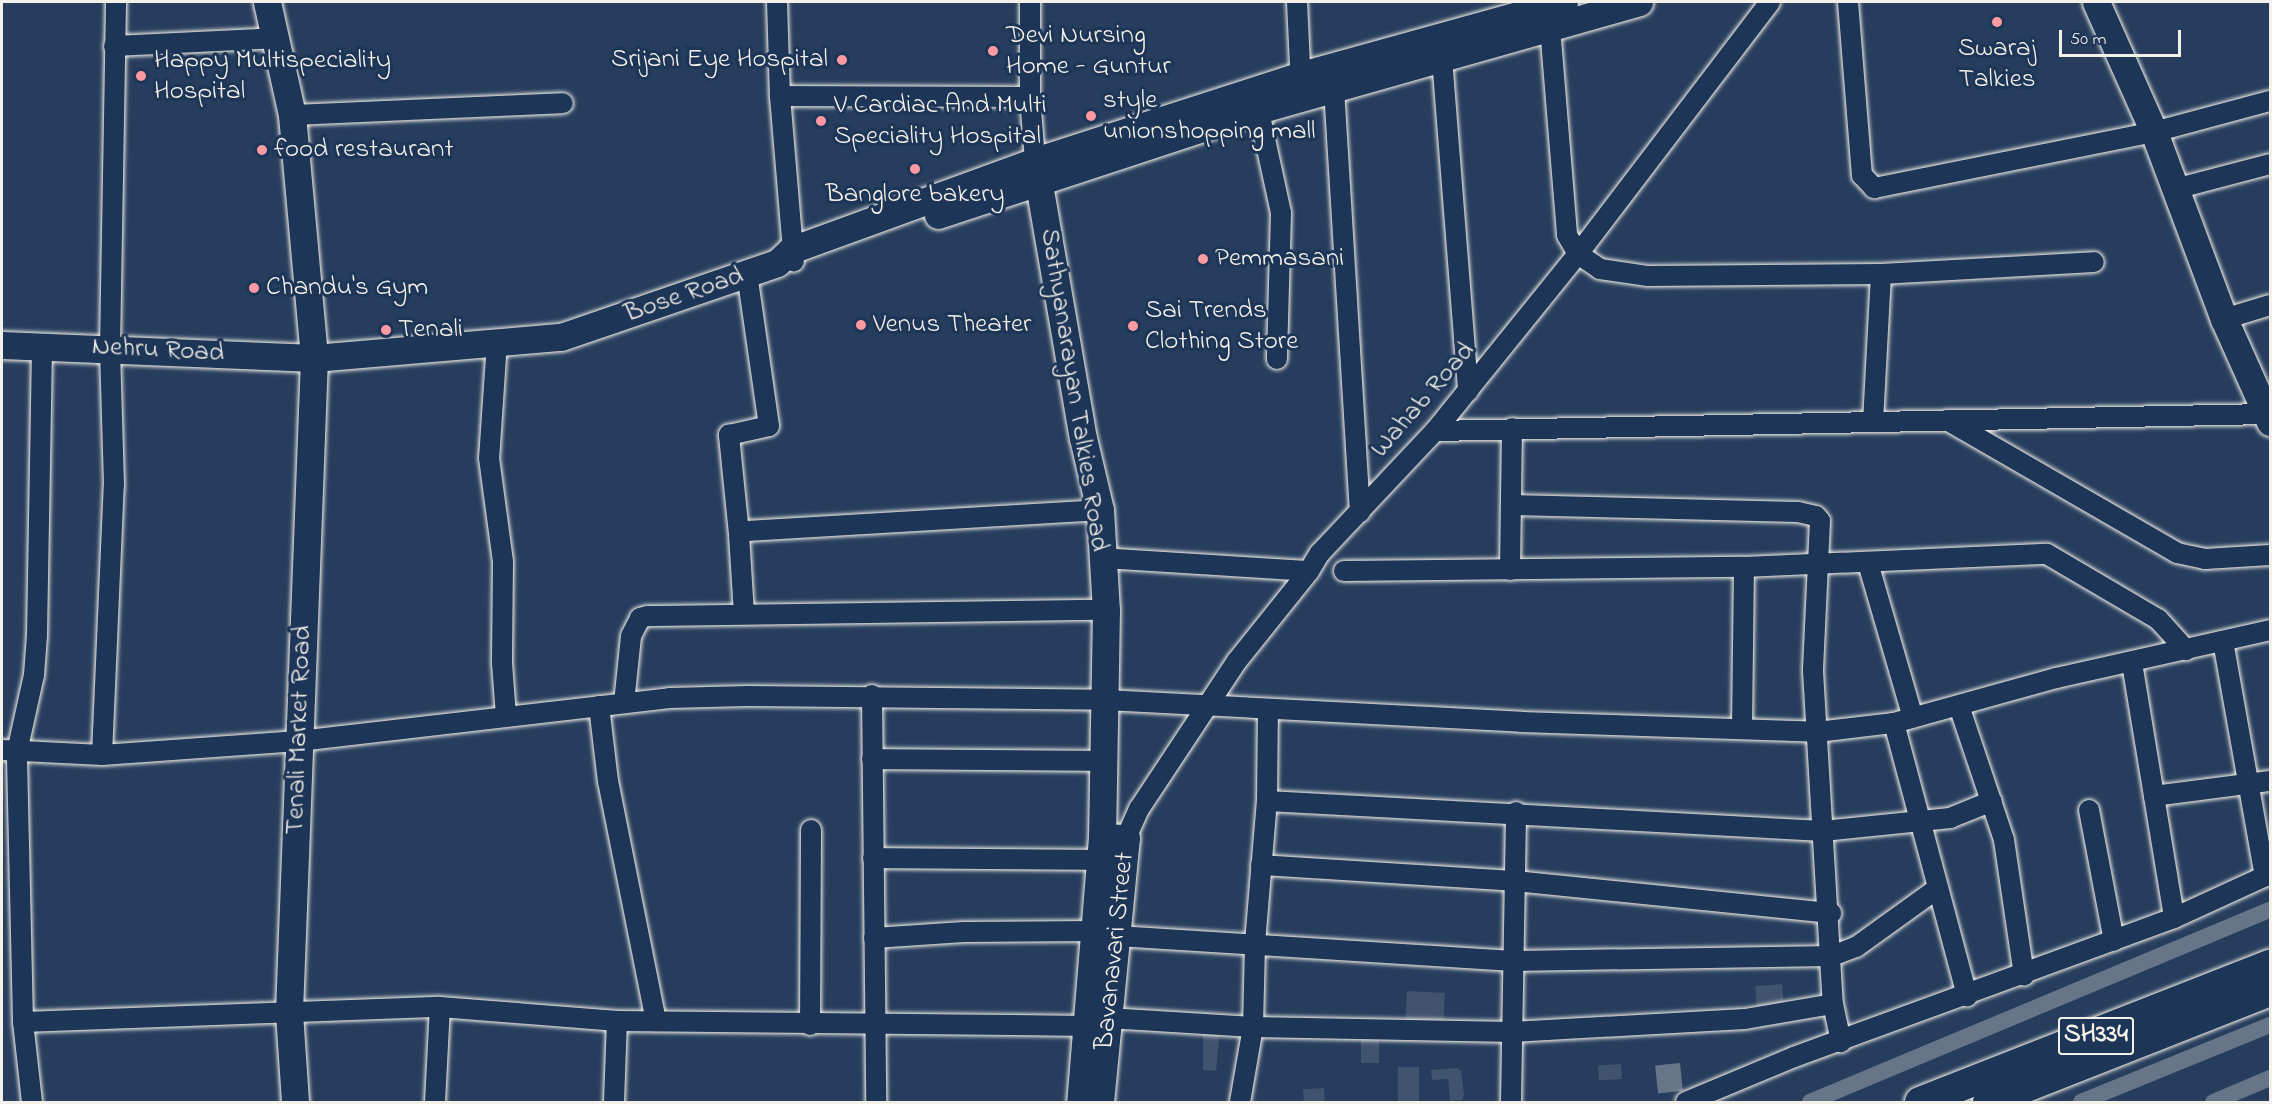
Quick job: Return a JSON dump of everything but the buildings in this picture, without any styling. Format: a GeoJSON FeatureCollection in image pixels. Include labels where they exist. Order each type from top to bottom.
{"type":"FeatureCollection","features":[{"type":"Feature","properties":{"kind":"main road","name":"Tenali Market Road"},"geometry":{"type":"LineString","coordinates":[[267,2],[292,115],[314,358],[289,1013],[296,1102]]}},
{"type":"Feature","properties":{"kind":"main road"},"geometry":{"type":"LineString","coordinates":[[1300,86],[1560,12],[1639,2]]}},
{"type":"Feature","properties":{"kind":"main road"},"geometry":{"type":"LineString","coordinates":[[2096,2],[2154,132],[2224,319],[2270,417]]}},
{"type":"Feature","properties":{"kind":"main road"},"geometry":{"type":"LineString","coordinates":[[1300,86],[1334,88],[1442,58],[1560,12]]}},
{"type":"Feature","properties":{"kind":"main road","name":"Bose Road"},"geometry":{"type":"LineString","coordinates":[[314,358],[561,337],[1037,172],[1300,86]]}},
{"type":"Feature","properties":{"kind":"main road","name":"Sathyanarayan Talkies Road"},"geometry":{"type":"LineString","coordinates":[[1037,172],[1083,438],[1100,510],[1106,610],[1104,761],[1109,845]]}},
{"type":"Feature","properties":{"kind":"main road","name":"Nehru Road"},"geometry":{"type":"LineString","coordinates":[[2,345],[314,358]]}},
{"type":"Feature","properties":{"kind":"main road","name":"Bavanavari Street"},"geometry":{"type":"LineString","coordinates":[[1100,1102],[1098,1022],[1109,845]]}},
{"type":"Feature","properties":{"kind":"main road","name":"SH334"},"geometry":{"type":"LineString","coordinates":[[1920,1102],[2271,965]]}},
{"type":"Feature","properties":{"kind":"main road","name":"SH334"},"geometry":{"type":"LineString","coordinates":[[1988,1102],[2271,991]]}},
{"type":"Feature","properties":{"kind":"main road","name":"Bavanavari Street"},"geometry":{"type":"LineString","coordinates":[[1080,1102],[1098,1022]]}},
{"type":"Feature","properties":{"kind":"street"},"geometry":{"type":"LineString","coordinates":[[102,755],[114,485],[110,348],[116,2]]}},
{"type":"Feature","properties":{"kind":"street"},"geometry":{"type":"LineString","coordinates":[[777,2],[788,259]]}},
{"type":"Feature","properties":{"kind":"street"},"geometry":{"type":"LineString","coordinates":[[1030,2],[1030,97],[1037,172]]}},
{"type":"Feature","properties":{"kind":"street"},"geometry":{"type":"LineString","coordinates":[[1297,2],[1300,86]]}},
{"type":"Feature","properties":{"kind":"street","name":"Wahab Road"},"geometry":{"type":"LineString","coordinates":[[1109,845],[1139,809],[1237,660],[1310,572],[1320,553],[1435,431],[1468,391],[1578,254],[1770,2]]}},
{"type":"Feature","properties":{"kind":"street"},"geometry":{"type":"LineString","coordinates":[[1848,2],[1862,175],[1874,188],[2154,132],[2271,101]]}},
{"type":"Feature","properties":{"kind":"street"},"geometry":{"type":"LineString","coordinates":[[1560,12],[1565,225],[1570,244],[1578,254],[1607,272],[1648,276],[1881,274],[2094,262]]}},
{"type":"Feature","properties":{"kind":"street"},"geometry":{"type":"LineString","coordinates":[[114,46],[275,38]]}},
{"type":"Feature","properties":{"kind":"street"},"geometry":{"type":"LineString","coordinates":[[1442,58],[1468,391]]}},
{"type":"Feature","properties":{"kind":"street"},"geometry":{"type":"LineString","coordinates":[[1334,88],[1360,512]]}},
{"type":"Feature","properties":{"kind":"street"},"geometry":{"type":"LineString","coordinates":[[780,96],[1030,97]]}},
{"type":"Feature","properties":{"kind":"street"},"geometry":{"type":"LineString","coordinates":[[1256,100],[1281,213],[1278,359]]}},
{"type":"Feature","properties":{"kind":"street"},"geometry":{"type":"LineString","coordinates":[[292,115],[562,103]]}},
{"type":"Feature","properties":{"kind":"street"},"geometry":{"type":"LineString","coordinates":[[2175,189],[2271,164]]}},
{"type":"Feature","properties":{"kind":"street"},"geometry":{"type":"LineString","coordinates":[[744,614],[729,435],[769,426],[747,274]]}},
{"type":"Feature","properties":{"kind":"street"},"geometry":{"type":"LineString","coordinates":[[1874,422],[1881,274]]}},
{"type":"Feature","properties":{"kind":"street"},"geometry":{"type":"LineString","coordinates":[[2224,319],[2271,306]]}},
{"type":"Feature","properties":{"kind":"street"},"geometry":{"type":"LineString","coordinates":[[497,342],[489,458],[503,562],[506,716]]}},
{"type":"Feature","properties":{"kind":"street"},"geometry":{"type":"LineString","coordinates":[[32,1102],[23,1022],[9,751],[34,675],[37,635],[42,347]]}},
{"type":"Feature","properties":{"kind":"street"},"geometry":{"type":"LineString","coordinates":[[1435,431],[1947,420],[2270,417]]}},
{"type":"Feature","properties":{"kind":"street"},"geometry":{"type":"LineString","coordinates":[[1947,420],[2177,553],[2205,559],[2271,555]]}},
{"type":"Feature","properties":{"kind":"street"},"geometry":{"type":"LineString","coordinates":[[1510,570],[1512,428]]}},
{"type":"Feature","properties":{"kind":"street"},"geometry":{"type":"LineString","coordinates":[[1511,505],[1816,516],[1821,529],[1812,654],[1823,831],[1831,913],[1833,1004],[1841,1042]]}},
{"type":"Feature","properties":{"kind":"street"},"geometry":{"type":"LineString","coordinates":[[739,534],[758,529],[1100,510]]}},
{"type":"Feature","properties":{"kind":"street"},"geometry":{"type":"LineString","coordinates":[[1344,571],[1744,567],[2047,554],[2158,619],[2186,650]]}},
{"type":"Feature","properties":{"kind":"street"},"geometry":{"type":"LineString","coordinates":[[1102,558],[1310,572]]}},
{"type":"Feature","properties":{"kind":"street"},"geometry":{"type":"LineString","coordinates":[[1868,563],[1903,721],[1919,821],[1967,996]]}},
{"type":"Feature","properties":{"kind":"street"},"geometry":{"type":"LineString","coordinates":[[1742,729],[1744,567]]}},
{"type":"Feature","properties":{"kind":"street"},"geometry":{"type":"LineString","coordinates":[[624,703],[631,636],[640,618],[744,614],[1106,610]]}},
{"type":"Feature","properties":{"kind":"street"},"geometry":{"type":"LineString","coordinates":[[9,751],[102,755],[299,741],[670,698],[872,695],[1106,700],[1268,710],[1817,732],[1903,721],[2056,678],[2132,663],[2271,630]]}},
{"type":"Feature","properties":{"kind":"street"},"geometry":{"type":"LineString","coordinates":[[1686,1102],[2174,918],[2268,875],[2247,784],[2223,641]]}},
{"type":"Feature","properties":{"kind":"street"},"geometry":{"type":"LineString","coordinates":[[2132,663],[2174,918]]}},
{"type":"Feature","properties":{"kind":"street"},"geometry":{"type":"LineString","coordinates":[[872,695],[876,1102]]}},
{"type":"Feature","properties":{"kind":"street"},"geometry":{"type":"LineString","coordinates":[[600,706],[608,781],[656,1021]]}},
{"type":"Feature","properties":{"kind":"street"},"geometry":{"type":"LineString","coordinates":[[1959,706],[2004,840],[2024,976]]}},
{"type":"Feature","properties":{"kind":"street"},"geometry":{"type":"LineString","coordinates":[[1240,1102],[1253,1027],[1255,943],[1267,801],[1268,710]]}},
{"type":"Feature","properties":{"kind":"street"},"geometry":{"type":"LineString","coordinates":[[872,759],[1104,761]]}},
{"type":"Feature","properties":{"kind":"street"},"geometry":{"type":"LineString","coordinates":[[2154,796],[2271,781]]}},
{"type":"Feature","properties":{"kind":"street"},"geometry":{"type":"LineString","coordinates":[[1267,801],[1516,812],[1660,825],[1823,831],[1950,818],[1992,801]]}},
{"type":"Feature","properties":{"kind":"street"},"geometry":{"type":"LineString","coordinates":[[2089,810],[2114,941]]}},
{"type":"Feature","properties":{"kind":"street"},"geometry":{"type":"LineString","coordinates":[[1511,1102],[1516,812]]}},
{"type":"Feature","properties":{"kind":"street"},"geometry":{"type":"LineString","coordinates":[[810,1025],[811,830]]}},
{"type":"Feature","properties":{"kind":"street"},"geometry":{"type":"LineString","coordinates":[[873,858],[1109,845]]}},
{"type":"Feature","properties":{"kind":"street"},"geometry":{"type":"LineString","coordinates":[[1261,865],[1515,881],[1831,913]]}},
{"type":"Feature","properties":{"kind":"street"},"geometry":{"type":"LineString","coordinates":[[874,938],[992,931],[1105,934],[1513,961],[1832,956],[1856,947],[1938,888]]}},
{"type":"Feature","properties":{"kind":"street"},"geometry":{"type":"LineString","coordinates":[[23,1022],[440,1007],[617,1021],[810,1025],[1098,1022],[1512,1032],[1752,1018],[1833,1004]]}},
{"type":"Feature","properties":{"kind":"street"},"geometry":{"type":"LineString","coordinates":[[435,1102],[440,1007]]}},
{"type":"Feature","properties":{"kind":"street"},"geometry":{"type":"LineString","coordinates":[[614,1102],[617,1021]]}},
{"type":"Feature","properties":{"kind":"shaded area"},"geometry":{"type":"Polygon","coordinates":[[[1782,984],[1784,1005],[1757,1007],[1755,986],[1782,984]]]}},
{"type":"Feature","properties":{"kind":"shaded area"},"geometry":{"type":"Polygon","coordinates":[[[1407,991],[1445,993],[1443,1022],[1405,1020],[1407,991]]]}},
{"type":"Feature","properties":{"kind":"shaded area"},"geometry":{"type":"Polygon","coordinates":[[[1203,1028],[1220,1029],[1216,1071],[1203,1070],[1203,1028]]]}},
{"type":"Feature","properties":{"kind":"shaded area"},"geometry":{"type":"Polygon","coordinates":[[[1361,1032],[1379,1032],[1379,1063],[1361,1063],[1361,1032]]]}},
{"type":"Feature","properties":{"kind":"shaded area"},"geometry":{"type":"Polygon","coordinates":[[[1680,1063],[1683,1091],[1658,1093],[1655,1066],[1680,1063]]]}},
{"type":"Feature","properties":{"kind":"shaded area"},"geometry":{"type":"Polygon","coordinates":[[[1621,1064],[1622,1079],[1599,1081],[1598,1066],[1621,1064]]]}},
{"type":"Feature","properties":{"kind":"shaded area"},"geometry":{"type":"Polygon","coordinates":[[[1398,1067],[1419,1067],[1419,1102],[1398,1102],[1398,1067]]]}},
{"type":"Feature","properties":{"kind":"shaded area"},"geometry":{"type":"Polygon","coordinates":[[[1457,1068],[1461,1071],[1464,1095],[1462,1100],[1450,1101],[1448,1079],[1432,1080],[1431,1070],[1457,1068]]]}},
{"type":"Feature","properties":{"kind":"shaded area"},"geometry":{"type":"Polygon","coordinates":[[[1324,1088],[1325,1102],[1304,1102],[1303,1089],[1324,1088]]]}},
{"type":"Feature","properties":{"kind":"waterway"},"geometry":{"type":"LineString","coordinates":[[1810,1102],[2270,910]]}},
{"type":"Feature","properties":{"kind":"waterway"},"geometry":{"type":"LineString","coordinates":[[2081,1102],[2270,1025]]}},
{"type":"Feature","properties":{"kind":"waterway"},"geometry":{"type":"LineString","coordinates":[[2213,1102],[2270,1078]]}},
{"type":"Feature","properties":{"kind":"place","name":"Swaraj Talkies"},"geometry":{"type":"Point","coordinates":[1997,22]}},
{"type":"Feature","properties":{"kind":"place","name":"Devi Nursing Home - Guntur"},"geometry":{"type":"Point","coordinates":[993,51]}},
{"type":"Feature","properties":{"kind":"place","name":"Srijani Eye Hospital"},"geometry":{"type":"Point","coordinates":[842,60]}},
{"type":"Feature","properties":{"kind":"place","name":"Happy Multispeciality Hospital"},"geometry":{"type":"Point","coordinates":[141,76]}},
{"type":"Feature","properties":{"kind":"place","name":"style unionshopping mall"},"geometry":{"type":"Point","coordinates":[1091,116]}},
{"type":"Feature","properties":{"kind":"place","name":"V Cardiac And Multi Speciality Hospital"},"geometry":{"type":"Point","coordinates":[821,121]}},
{"type":"Feature","properties":{"kind":"place","name":"food restaurant"},"geometry":{"type":"Point","coordinates":[262,150]}},
{"type":"Feature","properties":{"kind":"place","name":"Banglore bakery"},"geometry":{"type":"Point","coordinates":[915,169]}},
{"type":"Feature","properties":{"kind":"place","name":"Pemmasani"},"geometry":{"type":"Point","coordinates":[1203,259]}},
{"type":"Feature","properties":{"kind":"place","name":"Chandu's Gym"},"geometry":{"type":"Point","coordinates":[254,288]}},
{"type":"Feature","properties":{"kind":"place","name":"Venus Theater"},"geometry":{"type":"Point","coordinates":[861,325]}},
{"type":"Feature","properties":{"kind":"place","name":"Sai Trends Clothing Store"},"geometry":{"type":"Point","coordinates":[1133,326]}},
{"type":"Feature","properties":{"kind":"place","name":"Tenali"},"geometry":{"type":"Point","coordinates":[386,330]}}]}
